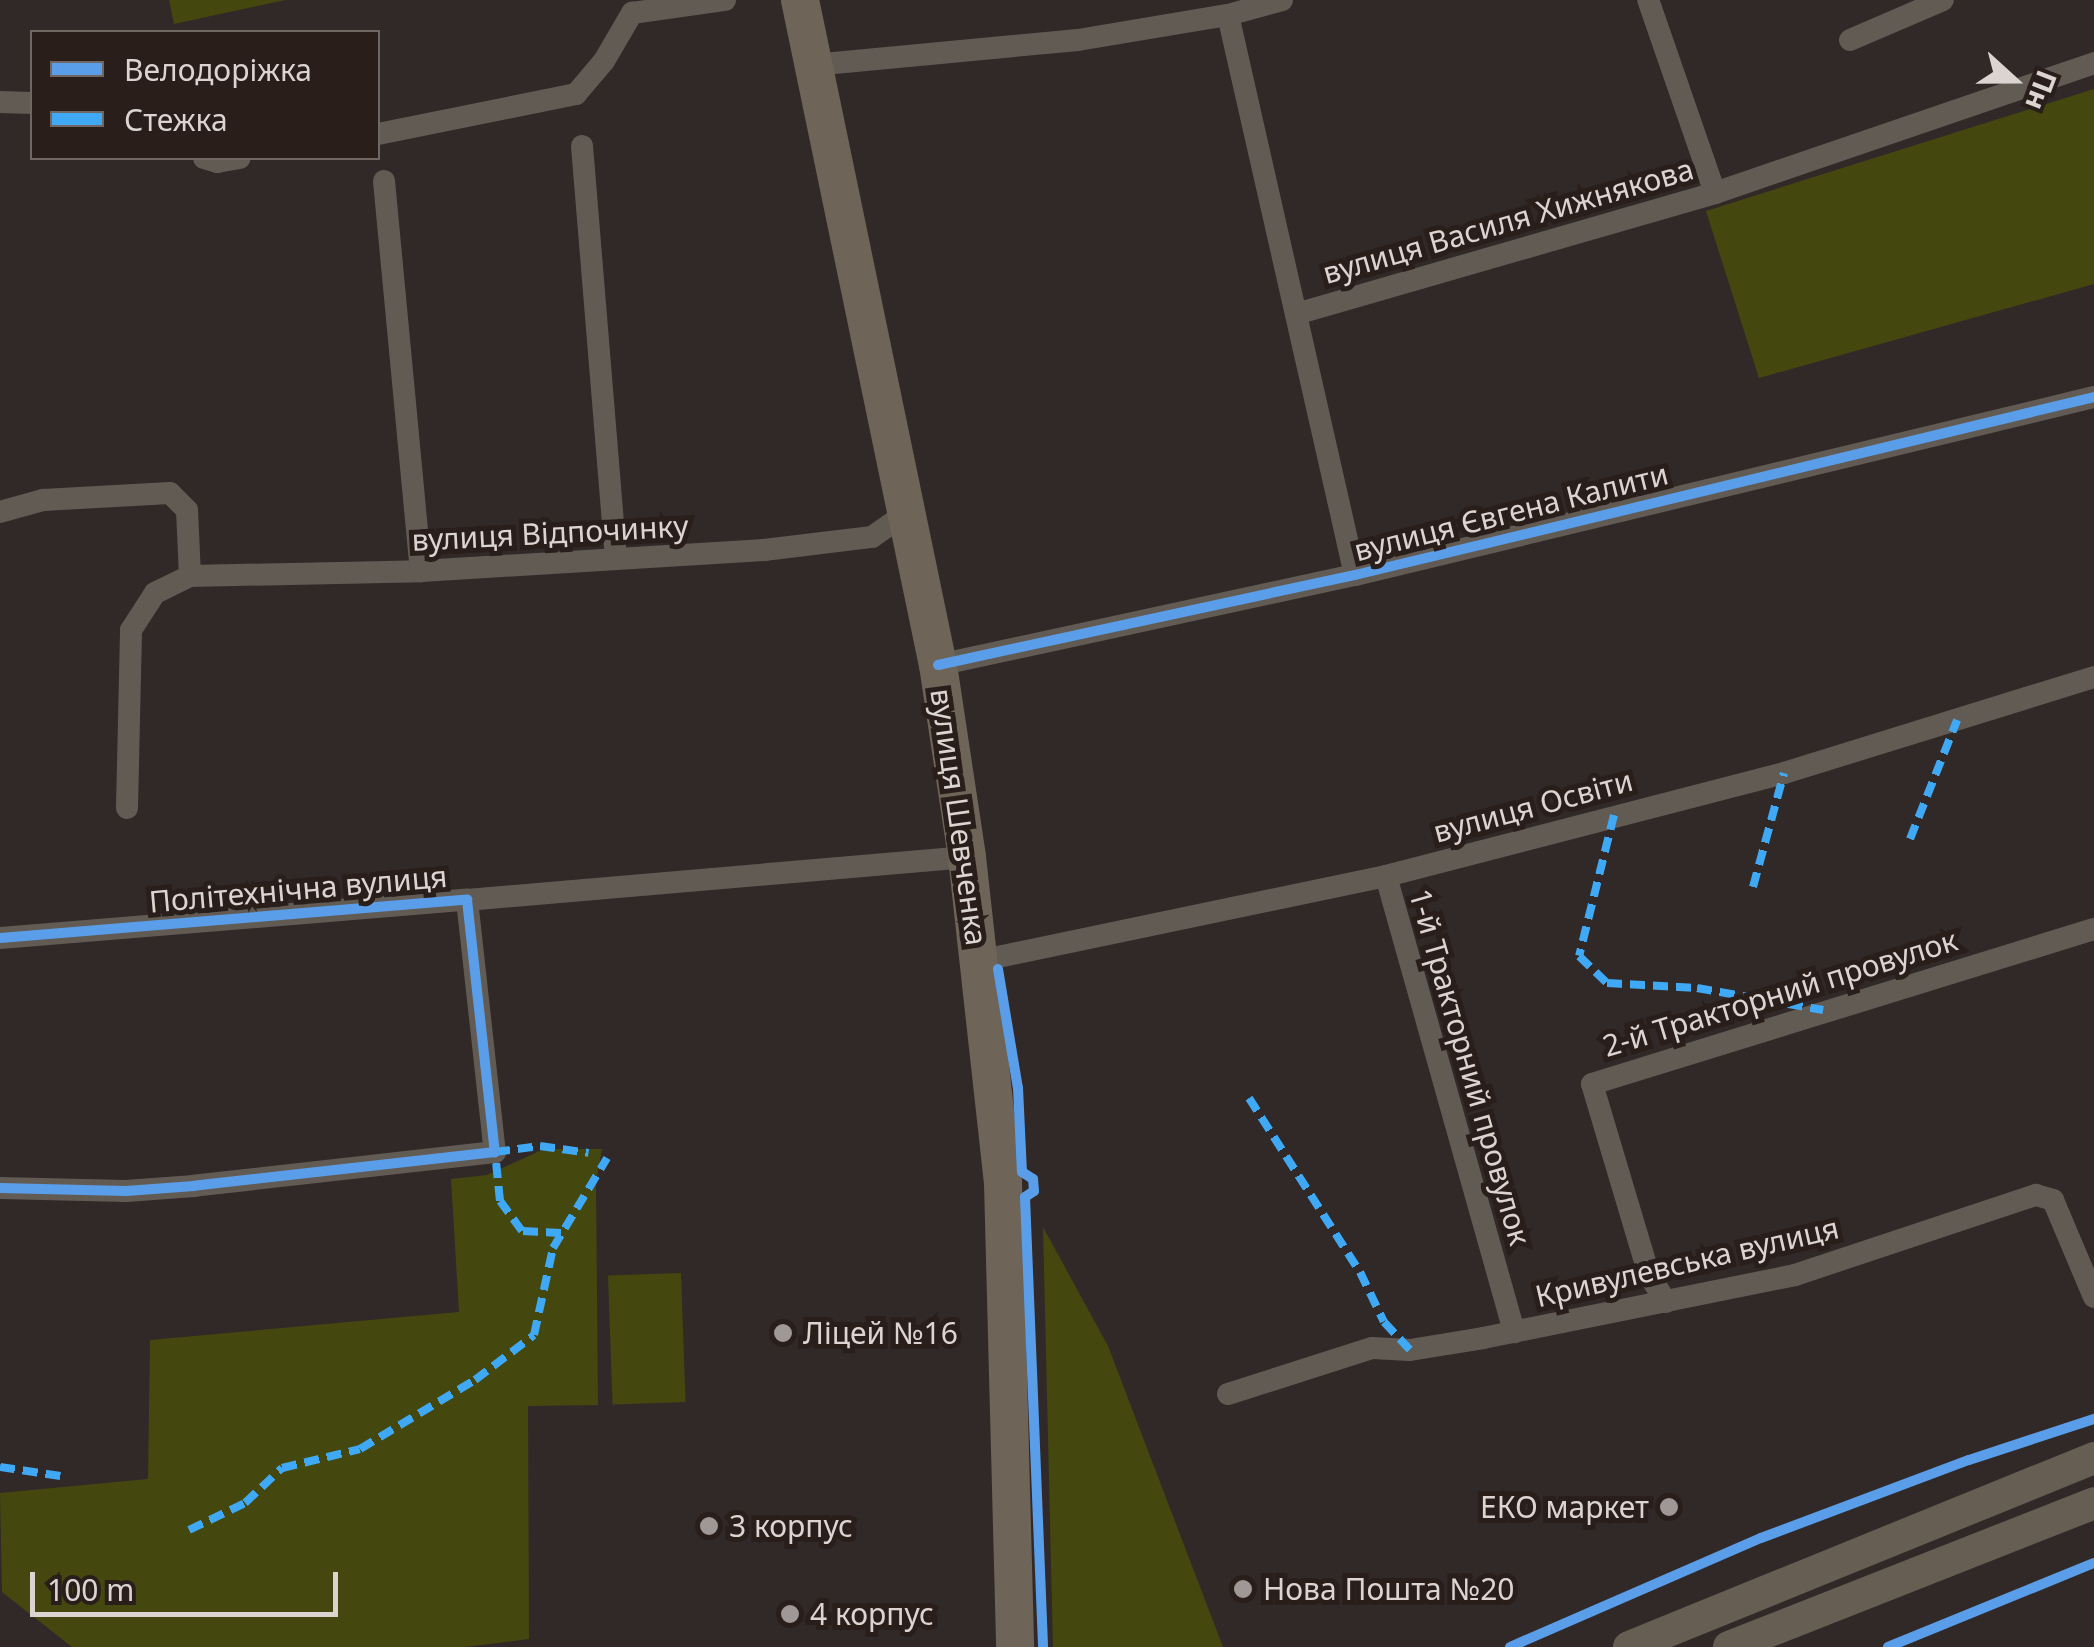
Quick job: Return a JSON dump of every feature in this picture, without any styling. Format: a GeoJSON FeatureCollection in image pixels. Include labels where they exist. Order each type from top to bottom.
{"type":"FeatureCollection","features":[{"type":"Feature","properties":{"kind":"main road","name":"вулиця Шевченка"},"geometry":{"type":"LineString","coordinates":[[800,0],[938,665],[967,857],[1004,1183],[1016,1647]]}},
{"type":"Feature","properties":{"kind":"main road"},"geometry":{"type":"LineString","coordinates":[[1628,1647],[2094,1458]]}},
{"type":"Feature","properties":{"kind":"main road"},"geometry":{"type":"LineString","coordinates":[[1728,1647],[2094,1503]]}},
{"type":"Feature","properties":{"kind":"street"},"geometry":{"type":"LineString","coordinates":[[380,134],[576,94],[604,62],[632,13],[724,0]]}},
{"type":"Feature","properties":{"kind":"street"},"geometry":{"type":"LineString","coordinates":[[1166,0],[1170,24]]}},
{"type":"Feature","properties":{"kind":"street"},"geometry":{"type":"LineString","coordinates":[[813,65],[1078,40],[1228,15],[1282,0]]}},
{"type":"Feature","properties":{"kind":"street","name":"вулиця Василя Хижнякова"},"geometry":{"type":"LineString","coordinates":[[1296,314],[1715,193],[1648,0]]}},
{"type":"Feature","properties":{"kind":"street"},"geometry":{"type":"LineString","coordinates":[[1850,40],[1943,0]]}},
{"type":"Feature","properties":{"kind":"street"},"geometry":{"type":"LineString","coordinates":[[1228,15],[1356,575]]}},
{"type":"Feature","properties":{"kind":"street"},"geometry":{"type":"LineString","coordinates":[[1715,193],[2094,63]]}},
{"type":"Feature","properties":{"kind":"street"},"geometry":{"type":"LineString","coordinates":[[0,102],[30,104]]}},
{"type":"Feature","properties":{"kind":"street"},"geometry":{"type":"LineString","coordinates":[[582,146],[616,558]]}},
{"type":"Feature","properties":{"kind":"street"},"geometry":{"type":"LineString","coordinates":[[384,181],[420,571]]}},
{"type":"Feature","properties":{"kind":"street","name":"вулиця Євгена Калити"},"geometry":{"type":"LineString","coordinates":[[938,665],[1356,575],[2094,396]]}},
{"type":"Feature","properties":{"kind":"street"},"geometry":{"type":"LineString","coordinates":[[0,512],[42,500],[170,493],[187,510],[190,576],[155,592],[131,630],[127,808]]}},
{"type":"Feature","properties":{"kind":"street","name":"вулиця Відпочинку"},"geometry":{"type":"LineString","coordinates":[[190,576],[420,571],[764,550],[872,537],[904,514]]}},
{"type":"Feature","properties":{"kind":"street","name":"вулиця Освіти"},"geometry":{"type":"LineString","coordinates":[[980,961],[1386,876],[1784,773],[2094,677]]}},
{"type":"Feature","properties":{"kind":"street","name":"Політехнічна вулиця"},"geometry":{"type":"LineString","coordinates":[[0,938],[967,857]]}},
{"type":"Feature","properties":{"kind":"street","name":"1-й Тракторний провулок"},"geometry":{"type":"LineString","coordinates":[[1386,876],[1514,1332]]}},
{"type":"Feature","properties":{"kind":"street","name":"Політехнічна вулиця"},"geometry":{"type":"LineString","coordinates":[[0,1188],[45,1186],[126,1191],[495,1152],[466,900]]}},
{"type":"Feature","properties":{"kind":"street","name":"2-й Тракторний провулок"},"geometry":{"type":"LineString","coordinates":[[1666,1302],[1649,1275],[1592,1084],[2094,929]]}},
{"type":"Feature","properties":{"kind":"street","name":"Кривулевська вулиця"},"geometry":{"type":"LineString","coordinates":[[1228,1394],[1372,1348],[1410,1350],[1795,1275],[2036,1196],[2053,1200],[2094,1297]]}},
{"type":"Feature","properties":{"kind":"green space"},"geometry":{"type":"Polygon","coordinates":[[[169,0],[285,0],[174,24],[169,0]]]}},
{"type":"Feature","properties":{"kind":"green space"},"geometry":{"type":"Polygon","coordinates":[[[2094,89],[2094,284],[1759,378],[1706,211],[2094,89]]]}},
{"type":"Feature","properties":{"kind":"green space"},"geometry":{"type":"Polygon","coordinates":[[[544,1149],[602,1149],[596,1183],[598,1405],[528,1406],[529,1639],[465,1647],[72,1647],[2,1592],[0,1493],[148,1479],[150,1340],[459,1312],[451,1179],[487,1175],[544,1149]]]}},
{"type":"Feature","properties":{"kind":"green space"},"geometry":{"type":"Polygon","coordinates":[[[1043,1227],[1108,1346],[1223,1647],[1053,1647],[1043,1227]]]}},
{"type":"Feature","properties":{"kind":"green space"},"geometry":{"type":"Polygon","coordinates":[[[681,1273],[686,1402],[613,1404],[608,1276],[681,1273]]]}},
{"type":"Feature","properties":{"kind":"marked path"},"geometry":{"type":"LineString","coordinates":[[1910,839],[1957,720]]}},
{"type":"Feature","properties":{"kind":"marked path"},"geometry":{"type":"LineString","coordinates":[[1753,887],[1784,773]]}},
{"type":"Feature","properties":{"kind":"marked path"},"geometry":{"type":"LineString","coordinates":[[1614,815],[1579,956],[1607,983],[1697,988],[1823,1010]]}},
{"type":"Feature","properties":{"kind":"marked path"},"geometry":{"type":"LineString","coordinates":[[1249,1098],[1360,1272],[1384,1322],[1410,1350]]}},
{"type":"Feature","properties":{"kind":"marked path"},"geometry":{"type":"LineString","coordinates":[[561,1233],[522,1231],[500,1201],[495,1152],[540,1146],[589,1153]]}},
{"type":"Feature","properties":{"kind":"marked path"},"geometry":{"type":"LineString","coordinates":[[189,1530],[245,1503],[282,1468],[360,1449],[475,1380],[534,1335],[553,1248],[607,1158]]}},
{"type":"Feature","properties":{"kind":"marked path"},"geometry":{"type":"LineString","coordinates":[[0,1467],[60,1476]]}},
{"type":"Feature","properties":{"kind":"cycle path"},"geometry":{"type":"LineString","coordinates":[[938,665],[1355,575],[2094,397]]}},
{"type":"Feature","properties":{"kind":"cycle path"},"geometry":{"type":"LineString","coordinates":[[0,938],[467,900],[495,1152],[126,1191],[0,1188]]}},
{"type":"Feature","properties":{"kind":"cycle path"},"geometry":{"type":"LineString","coordinates":[[998,969],[1018,1088],[1022,1172],[1033,1179],[1034,1191],[1025,1197],[1043,1647]]}},
{"type":"Feature","properties":{"kind":"cycle path"},"geometry":{"type":"LineString","coordinates":[[1510,1647],[1761,1538],[1969,1460],[2094,1419]]}},
{"type":"Feature","properties":{"kind":"cycle path"},"geometry":{"type":"LineString","coordinates":[[1888,1647],[2094,1563]]}},
{"type":"Feature","properties":{"kind":"place","name":"Ліцей №16"},"geometry":{"type":"Point","coordinates":[783,1333]}},
{"type":"Feature","properties":{"kind":"place","name":"ЕКО маркет"},"geometry":{"type":"Point","coordinates":[1669,1507]}},
{"type":"Feature","properties":{"kind":"place","name":"3 корпус"},"geometry":{"type":"Point","coordinates":[709,1526]}},
{"type":"Feature","properties":{"kind":"place","name":"Нова Пошта №20"},"geometry":{"type":"Point","coordinates":[1243,1589]}},
{"type":"Feature","properties":{"kind":"place","name":"4 корпус"},"geometry":{"type":"Point","coordinates":[790,1614]}}]}
